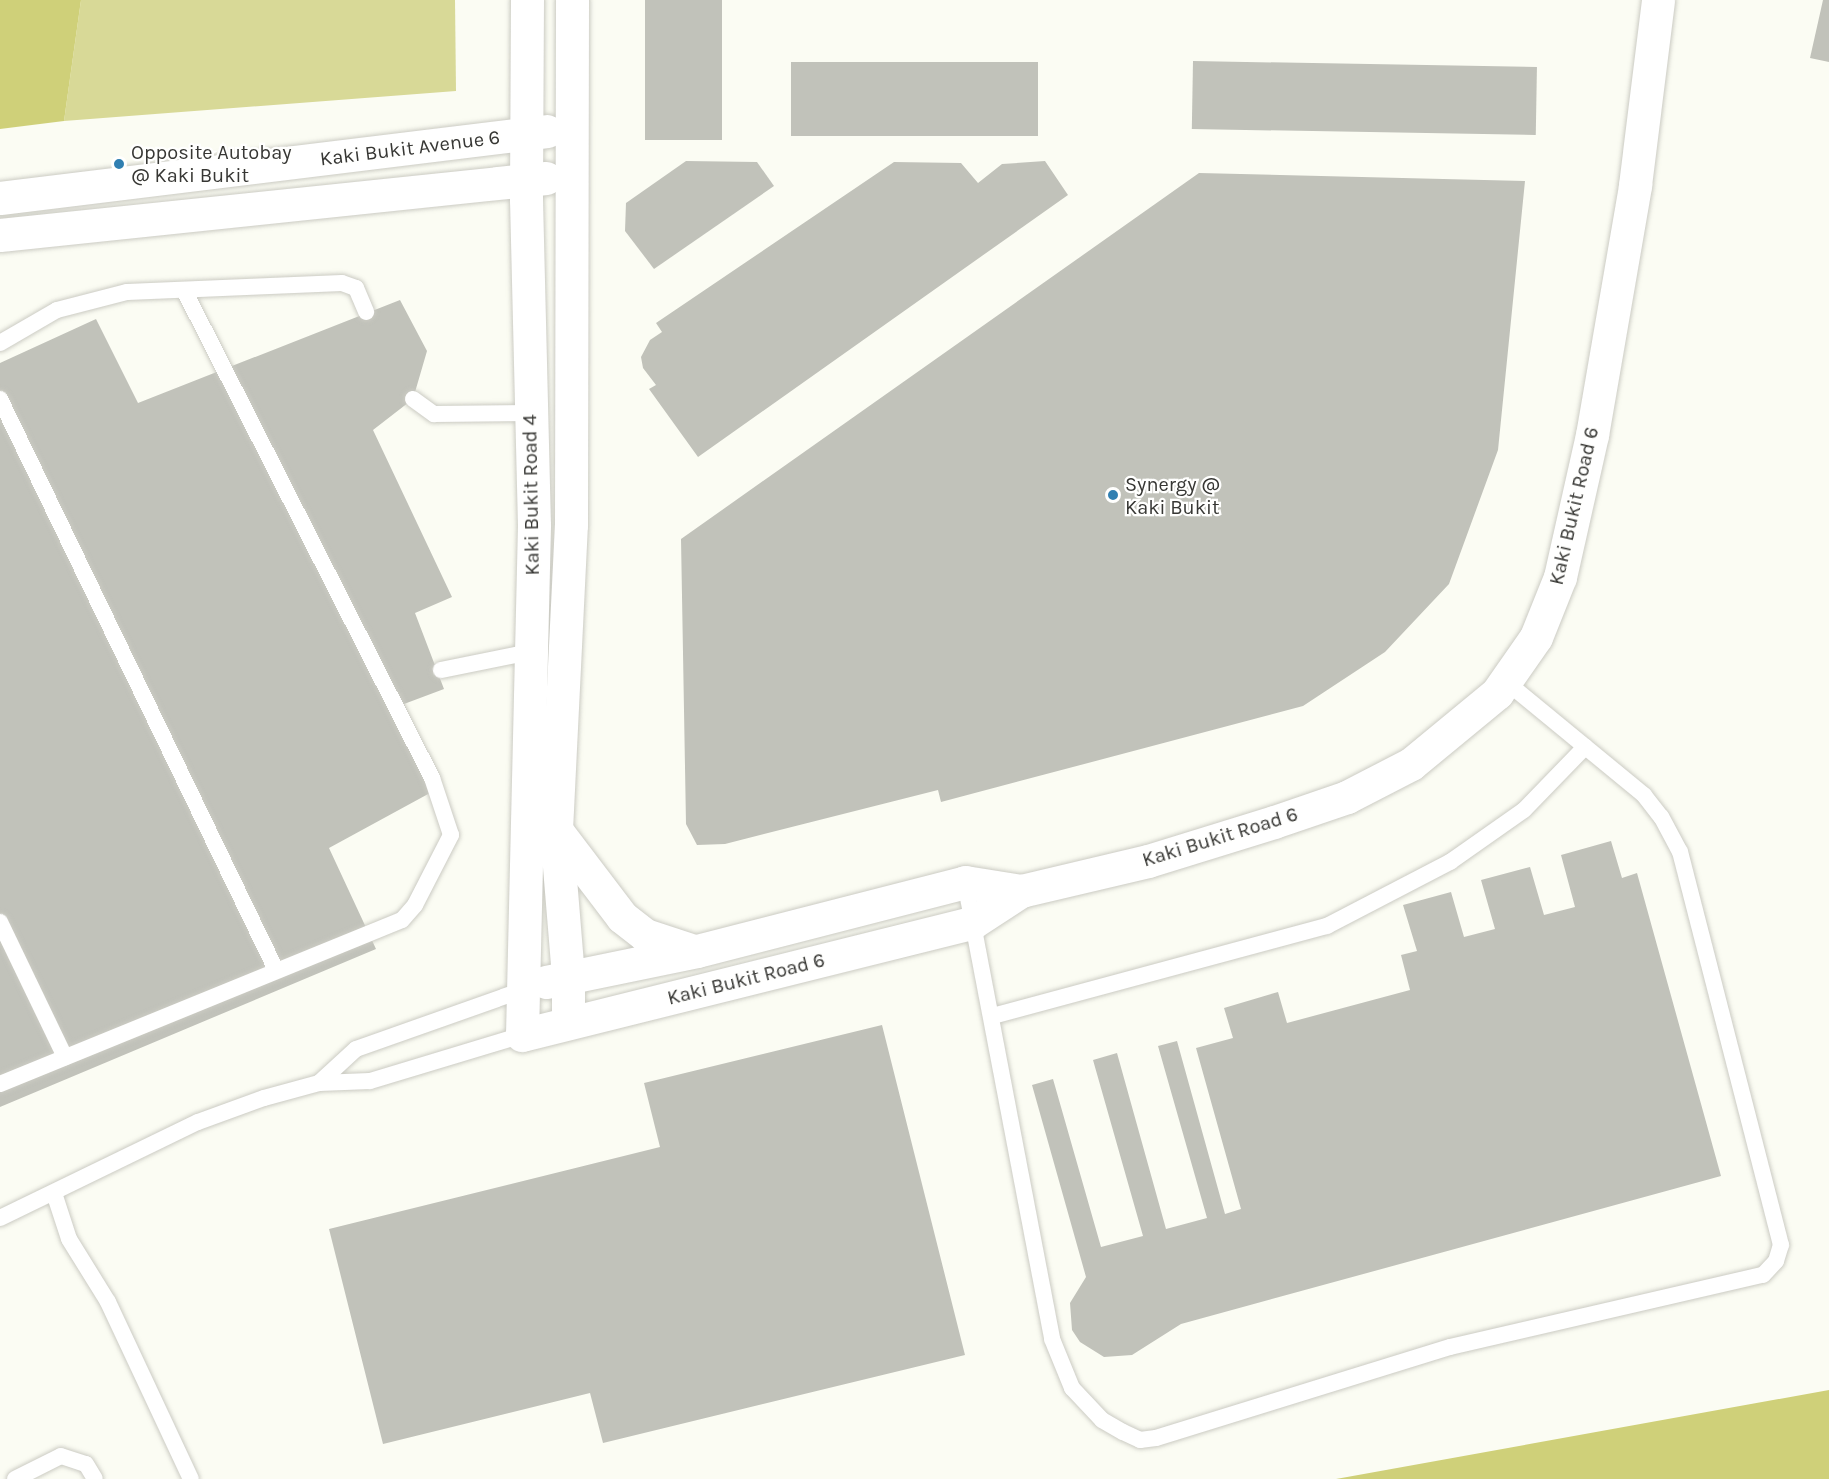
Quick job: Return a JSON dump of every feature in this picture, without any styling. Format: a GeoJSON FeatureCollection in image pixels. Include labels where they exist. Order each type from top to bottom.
{"type":"FeatureCollection","features":[{"type":"Feature","properties":{"kind":"street","name":"Kaki Bukit Road 4"},"geometry":{"type":"LineString","coordinates":[[522,1035],[534,525],[529,413],[526,179],[527,0]]}},
{"type":"Feature","properties":{"kind":"street","name":"Kaki Bukit Road 4"},"geometry":{"type":"LineString","coordinates":[[568,1023],[568,975],[556,830],[571,525],[569,178],[572,0]]}},
{"type":"Feature","properties":{"kind":"street","name":"Kaki Bukit Road 6"},"geometry":{"type":"LineString","coordinates":[[568,1023],[972,923],[1020,891],[1148,861],[1347,797],[1411,764],[1450,735],[1506,681],[1536,637],[1560,577],[1589,446],[1635,185],[1658,0]]}},
{"type":"Feature","properties":{"kind":"street","name":"Kaki Bukit Avenue 6"},"geometry":{"type":"LineString","coordinates":[[0,198],[570,129]]}},
{"type":"Feature","properties":{"kind":"street"},"geometry":{"type":"LineString","coordinates":[[0,235],[526,179],[569,178]]}},
{"type":"Feature","properties":{"kind":"street"},"geometry":{"type":"LineString","coordinates":[[556,830],[622,917],[645,935],[697,951]]}},
{"type":"Feature","properties":{"kind":"street","name":"Kaki Bukit Road 6"},"geometry":{"type":"LineString","coordinates":[[568,975],[697,951],[965,882],[1020,891]]}},
{"type":"Feature","properties":{"kind":"street"},"geometry":{"type":"LineString","coordinates":[[523,990],[568,975]]}},
{"type":"Feature","properties":{"kind":"street"},"geometry":{"type":"LineString","coordinates":[[522,1035],[568,1023]]}},
{"type":"Feature","properties":{"kind":"lane"},"geometry":{"type":"LineString","coordinates":[[0,343],[57,310],[128,292],[342,283],[356,288],[366,312]]}},
{"type":"Feature","properties":{"kind":"lane"},"geometry":{"type":"LineString","coordinates":[[0,1084],[402,920],[415,905],[451,835],[432,778],[184,290]]}},
{"type":"Feature","properties":{"kind":"lane"},"geometry":{"type":"LineString","coordinates":[[0,399],[276,970]]}},
{"type":"Feature","properties":{"kind":"lane"},"geometry":{"type":"LineString","coordinates":[[413,399],[434,414],[529,413]]}},
{"type":"Feature","properties":{"kind":"lane"},"geometry":{"type":"LineString","coordinates":[[441,670],[530,652]]}},
{"type":"Feature","properties":{"kind":"lane"},"geometry":{"type":"LineString","coordinates":[[965,882],[993,1016],[1052,1339],[1072,1388],[1102,1420],[1140,1440],[1450,1347],[1763,1275],[1776,1261],[1781,1245],[1680,852],[1644,795],[1585,747],[1575,735],[1506,681]]}},
{"type":"Feature","properties":{"kind":"lane"},"geometry":{"type":"LineString","coordinates":[[993,1016],[1327,926],[1450,862],[1524,810],[1585,747]]}},
{"type":"Feature","properties":{"kind":"lane"},"geometry":{"type":"LineString","coordinates":[[0,922],[65,1057]]}},
{"type":"Feature","properties":{"kind":"lane"},"geometry":{"type":"LineString","coordinates":[[319,1083],[365,1045],[523,990]]}},
{"type":"Feature","properties":{"kind":"lane"},"geometry":{"type":"LineString","coordinates":[[0,1218],[198,1122],[319,1083],[370,1081],[522,1035]]}},
{"type":"Feature","properties":{"kind":"lane"},"geometry":{"type":"LineString","coordinates":[[54,1193],[69,1239],[108,1302],[191,1479]]}},
{"type":"Feature","properties":{"kind":"lane"},"geometry":{"type":"LineString","coordinates":[[15,1479],[61,1456],[86,1464],[95,1479]]}},
{"type":"Feature","properties":{"kind":"green space"},"geometry":{"type":"Polygon","coordinates":[[[81,0],[455,0],[456,91],[64,121],[81,0]]]}},
{"type":"Feature","properties":{"kind":"shaded area"},"geometry":{"type":"Polygon","coordinates":[[[0,0],[81,0],[64,121],[0,129],[0,0]]]}},
{"type":"Feature","properties":{"kind":"shaded area"},"geometry":{"type":"Polygon","coordinates":[[[1829,1390],[1829,1479],[1336,1479],[1829,1390]]]}},
{"type":"Feature","properties":{"kind":"building"},"geometry":{"type":"Polygon","coordinates":[[[645,0],[722,0],[722,140],[645,140],[645,0]]]}},
{"type":"Feature","properties":{"kind":"building"},"geometry":{"type":"Polygon","coordinates":[[[1823,0],[1829,0],[1829,62],[1810,58],[1823,0]]]}},
{"type":"Feature","properties":{"kind":"building"},"geometry":{"type":"Polygon","coordinates":[[[1193,61],[1537,67],[1536,135],[1192,129],[1193,61]]]}},
{"type":"Feature","properties":{"kind":"building"},"geometry":{"type":"Polygon","coordinates":[[[791,62],[1038,62],[1038,136],[791,136],[791,62]]]}},
{"type":"Feature","properties":{"kind":"building"},"geometry":{"type":"Polygon","coordinates":[[[686,161],[757,162],[774,186],[654,269],[625,231],[626,203],[686,161]]]}},
{"type":"Feature","properties":{"kind":"building"},"geometry":{"type":"Polygon","coordinates":[[[1045,161],[1068,195],[698,457],[649,389],[656,385],[643,368],[641,357],[650,340],[662,332],[656,323],[894,162],[961,163],[978,183],[1002,164],[1045,161]]]}},
{"type":"Feature","properties":{"kind":"building","name":"Synergy @ Kaki Bukit"},"geometry":{"type":"Polygon","coordinates":[[[1199,173],[1525,181],[1498,450],[1449,584],[1385,652],[1303,706],[941,802],[938,790],[725,844],[697,845],[686,824],[681,539],[1199,173]]]}},
{"type":"Feature","properties":{"kind":"building"},"geometry":{"type":"Polygon","coordinates":[[[400,300],[427,351],[413,399],[373,430],[452,597],[415,613],[444,689],[404,704],[441,787],[329,848],[376,949],[0,1107],[0,363],[96,319],[138,403],[400,300]]]}},
{"type":"Feature","properties":{"kind":"building"},"geometry":{"type":"Polygon","coordinates":[[[1611,841],[1622,878],[1637,873],[1721,1176],[1181,1324],[1132,1355],[1104,1357],[1080,1342],[1072,1330],[1070,1303],[1086,1277],[1032,1085],[1053,1079],[1101,1247],[1143,1236],[1093,1060],[1117,1053],[1166,1229],[1207,1218],[1158,1046],[1177,1041],[1225,1214],[1241,1209],[1196,1048],[1233,1038],[1224,1008],[1278,992],[1287,1023],[1410,990],[1401,955],[1417,951],[1403,905],[1451,892],[1464,937],[1495,929],[1481,880],[1530,867],[1544,915],[1575,907],[1561,855],[1611,841]]]}},
{"type":"Feature","properties":{"kind":"building"},"geometry":{"type":"Polygon","coordinates":[[[882,1025],[965,1355],[603,1443],[590,1393],[383,1444],[329,1229],[660,1147],[644,1083],[882,1025]]]}},
{"type":"Feature","properties":{"kind":"place","name":"Opposite Autobay @ Kaki Bukit"},"geometry":{"type":"Point","coordinates":[119,164]}},
{"type":"Feature","properties":{"kind":"place","name":"Synergy @ Kaki Bukit"},"geometry":{"type":"Point","coordinates":[1113,495]}}]}
